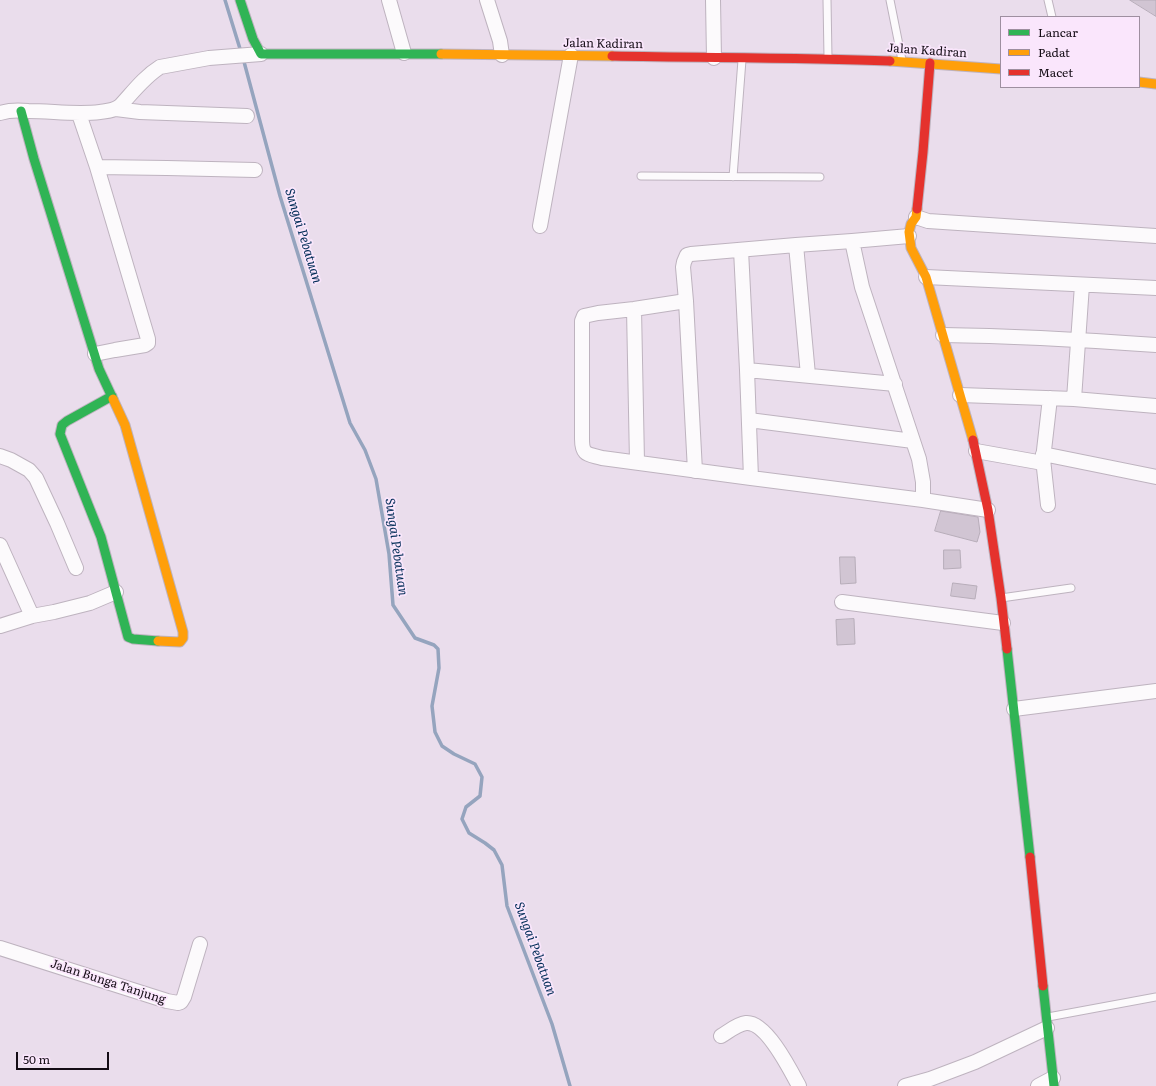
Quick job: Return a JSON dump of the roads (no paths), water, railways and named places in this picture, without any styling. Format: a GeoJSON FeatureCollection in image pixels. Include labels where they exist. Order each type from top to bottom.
{"type":"FeatureCollection","features":[{"type":"Feature","properties":{"kind":"street"},"geometry":{"type":"LineString","coordinates":[[116,109],[141,82],[160,67],[202,59],[261,54],[253,39],[240,0]]}},
{"type":"Feature","properties":{"kind":"street"},"geometry":{"type":"LineString","coordinates":[[389,0],[404,53]]}},
{"type":"Feature","properties":{"kind":"street"},"geometry":{"type":"LineString","coordinates":[[487,0],[500,41],[502,54]]}},
{"type":"Feature","properties":{"kind":"street"},"geometry":{"type":"LineString","coordinates":[[714,0],[714,58]]}},
{"type":"Feature","properties":{"kind":"street","name":"Jalan Kadiran"},"geometry":{"type":"LineString","coordinates":[[261,54],[404,53],[714,58],[828,58],[902,60],[1000,69]]}},
{"type":"Feature","properties":{"kind":"street"},"geometry":{"type":"LineString","coordinates":[[540,226],[571,55]]}},
{"type":"Feature","properties":{"kind":"street"},"geometry":{"type":"LineString","coordinates":[[930,63],[916,217],[911,224],[909,236],[911,248],[926,277],[960,394],[976,451],[988,510],[1001,598],[1014,709],[1053,1082],[1038,1086]]}},
{"type":"Feature","properties":{"kind":"street"},"geometry":{"type":"LineString","coordinates":[[1140,82],[1156,84]]}},
{"type":"Feature","properties":{"kind":"street"},"geometry":{"type":"LineString","coordinates":[[0,113],[21,110],[79,114],[116,109],[140,112],[247,116]]}},
{"type":"Feature","properties":{"kind":"street"},"geometry":{"type":"LineString","coordinates":[[21,110],[34,159],[99,369],[112,396],[125,426],[184,635],[182,640],[178,642],[133,639],[128,637],[101,537],[60,434],[62,425],[66,420],[112,396]]}},
{"type":"Feature","properties":{"kind":"street"},"geometry":{"type":"LineString","coordinates":[[79,114],[97,167],[148,341],[145,346],[95,354]]}},
{"type":"Feature","properties":{"kind":"street"},"geometry":{"type":"LineString","coordinates":[[97,167],[255,170]]}},
{"type":"Feature","properties":{"kind":"street"},"geometry":{"type":"LineString","coordinates":[[916,217],[928,221],[1156,236]]}},
{"type":"Feature","properties":{"kind":"street"},"geometry":{"type":"LineString","coordinates":[[695,471],[683,267],[687,255],[909,236]]}},
{"type":"Feature","properties":{"kind":"street"},"geometry":{"type":"LineString","coordinates":[[852,241],[862,287],[895,384],[921,470],[923,500]]}},
{"type":"Feature","properties":{"kind":"street"},"geometry":{"type":"LineString","coordinates":[[796,245],[808,375]]}},
{"type":"Feature","properties":{"kind":"street"},"geometry":{"type":"LineString","coordinates":[[741,250],[751,478]]}},
{"type":"Feature","properties":{"kind":"street"},"geometry":{"type":"LineString","coordinates":[[926,277],[1156,288]]}},
{"type":"Feature","properties":{"kind":"street"},"geometry":{"type":"LineString","coordinates":[[1074,399],[1082,285]]}},
{"type":"Feature","properties":{"kind":"street"},"geometry":{"type":"LineString","coordinates":[[686,301],[634,309],[598,312],[586,315],[582,318],[582,447],[586,454],[602,458],[695,471],[923,500],[988,510]]}},
{"type":"Feature","properties":{"kind":"street"},"geometry":{"type":"LineString","coordinates":[[634,309],[637,462]]}},
{"type":"Feature","properties":{"kind":"street"},"geometry":{"type":"LineString","coordinates":[[943,336],[1013,336],[1156,345]]}},
{"type":"Feature","properties":{"kind":"street"},"geometry":{"type":"LineString","coordinates":[[747,370],[895,384]]}},
{"type":"Feature","properties":{"kind":"street"},"geometry":{"type":"LineString","coordinates":[[960,394],[1074,399],[1156,406]]}},
{"type":"Feature","properties":{"kind":"street"},"geometry":{"type":"LineString","coordinates":[[1048,505],[1043,459],[1050,398]]}},
{"type":"Feature","properties":{"kind":"street"},"geometry":{"type":"LineString","coordinates":[[749,420],[913,441]]}},
{"type":"Feature","properties":{"kind":"street"},"geometry":{"type":"LineString","coordinates":[[976,451],[1043,459],[1156,477]]}},
{"type":"Feature","properties":{"kind":"street"},"geometry":{"type":"LineString","coordinates":[[0,456],[29,470],[36,478],[76,568]]}},
{"type":"Feature","properties":{"kind":"street"},"geometry":{"type":"LineString","coordinates":[[2,553],[32,616]]}},
{"type":"Feature","properties":{"kind":"street"},"geometry":{"type":"LineString","coordinates":[[0,626],[32,616],[90,603],[116,592]]}},
{"type":"Feature","properties":{"kind":"street"},"geometry":{"type":"LineString","coordinates":[[842,602],[1003,623]]}},
{"type":"Feature","properties":{"kind":"street"},"geometry":{"type":"LineString","coordinates":[[1014,709],[1156,691]]}},
{"type":"Feature","properties":{"kind":"street","name":"Jalan Bunga Tanjung"},"geometry":{"type":"LineString","coordinates":[[0,948],[166,1001],[178,1003],[181,1002],[184,997],[200,944]]}},
{"type":"Feature","properties":{"kind":"street"},"geometry":{"type":"LineString","coordinates":[[721,1036],[733,1028],[745,1023],[757,1026],[775,1045],[799,1086]]}},
{"type":"Feature","properties":{"kind":"street"},"geometry":{"type":"LineString","coordinates":[[905,1086],[930,1079],[975,1062],[1046,1023]]}},
{"type":"Feature","properties":{"kind":"lane"},"geometry":{"type":"LineString","coordinates":[[827,0],[828,58]]}},
{"type":"Feature","properties":{"kind":"lane"},"geometry":{"type":"LineString","coordinates":[[890,0],[902,60]]}},
{"type":"Feature","properties":{"kind":"lane"},"geometry":{"type":"LineString","coordinates":[[1048,0],[1052,16]]}},
{"type":"Feature","properties":{"kind":"lane"},"geometry":{"type":"LineString","coordinates":[[733,177],[742,58]]}},
{"type":"Feature","properties":{"kind":"lane"},"geometry":{"type":"LineString","coordinates":[[641,176],[820,177]]}},
{"type":"Feature","properties":{"kind":"lane"},"geometry":{"type":"LineString","coordinates":[[1001,598],[1071,588]]}},
{"type":"Feature","properties":{"kind":"lane"},"geometry":{"type":"LineString","coordinates":[[1046,1023],[1156,997]]}},
{"type":"Feature","properties":{"kind":"waterway","name":"Sungai Pebatuan"},"geometry":{"type":"LineString","coordinates":[[225,0],[241,52]]}},
{"type":"Feature","properties":{"kind":"waterway","name":"Sungai Pebatuan"},"geometry":{"type":"LineString","coordinates":[[243,58],[280,196],[350,423],[365,450],[376,479],[389,554],[393,605],[415,638],[434,645],[438,649],[439,668],[432,706],[435,732],[442,746],[454,754],[475,764],[482,777],[480,796],[466,807],[462,819],[469,833],[494,850],[502,865],[507,906],[552,1024],[570,1086]]}}]}
